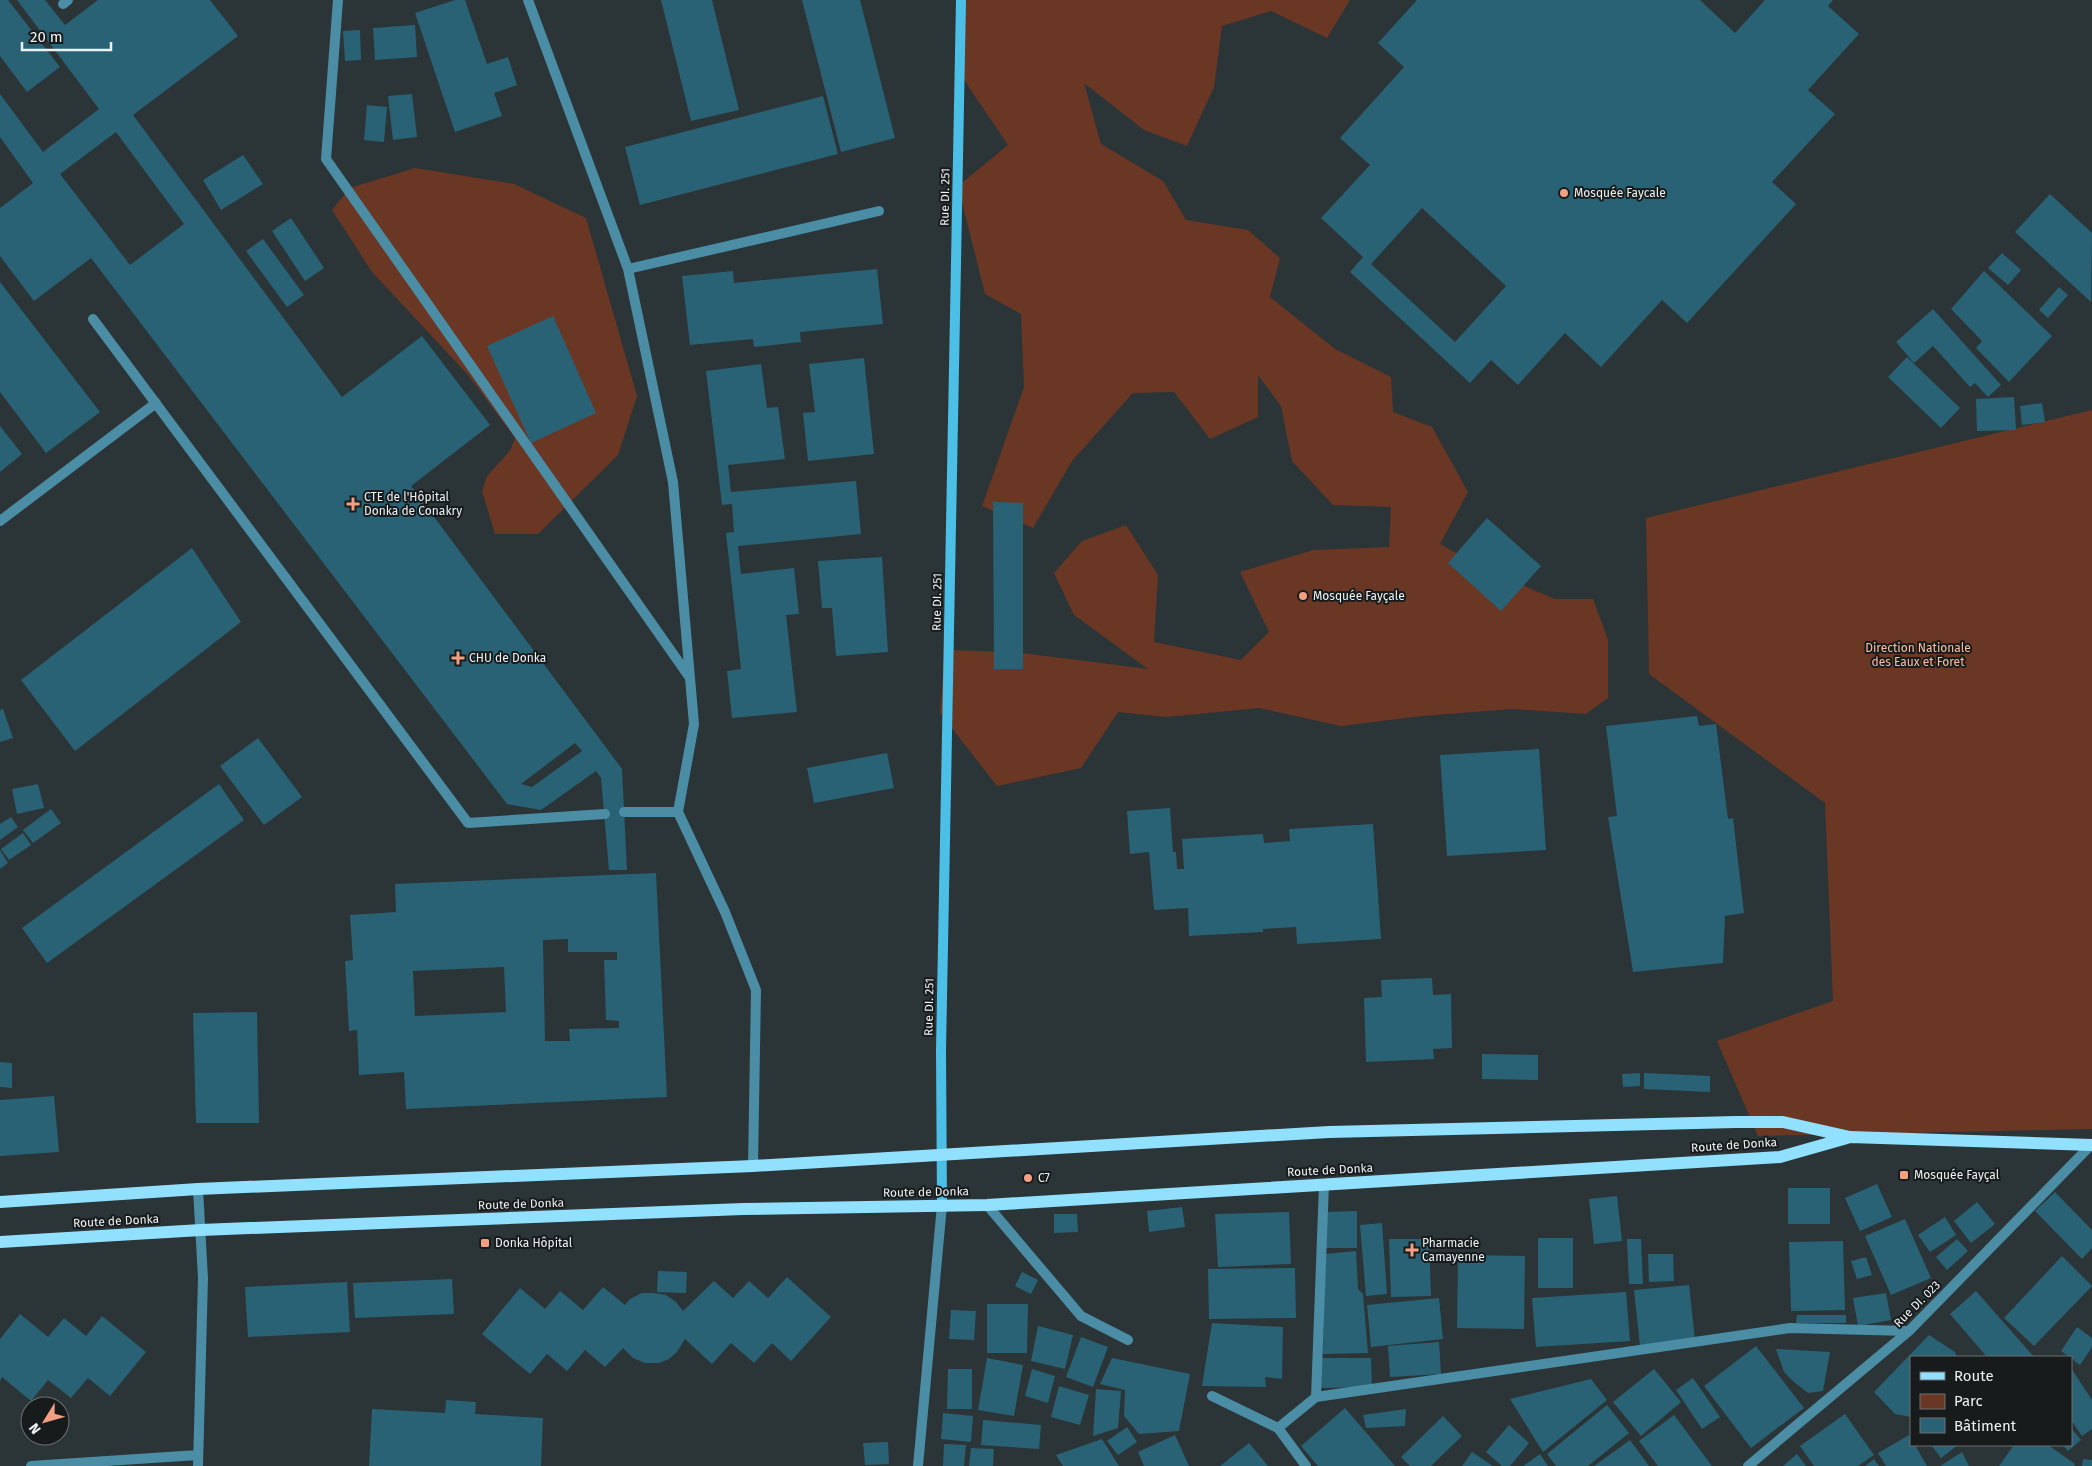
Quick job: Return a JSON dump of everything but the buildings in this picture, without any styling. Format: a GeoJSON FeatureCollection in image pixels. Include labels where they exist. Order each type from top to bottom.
{"type":"FeatureCollection","features":[{"type":"Feature","properties":{"kind":"main road","name":"Rue DI. 251"},"geometry":{"type":"LineString","coordinates":[[942,1205],[941,1040],[962,0]]}},
{"type":"Feature","properties":{"kind":"main road","name":"Route de Donka"},"geometry":{"type":"LineString","coordinates":[[0,1202],[198,1189],[753,1166],[1329,1132],[1783,1122],[1850,1138],[2091,1146]]}},
{"type":"Feature","properties":{"kind":"main road","name":"Route de Donka"},"geometry":{"type":"LineString","coordinates":[[0,1242],[200,1230],[743,1209],[987,1204],[1780,1157],[1850,1138]]}},
{"type":"Feature","properties":{"kind":"street"},"geometry":{"type":"LineString","coordinates":[[338,0],[326,159],[690,679]]}},
{"type":"Feature","properties":{"kind":"street"},"geometry":{"type":"LineString","coordinates":[[528,0],[628,269],[673,482],[694,724],[678,812],[725,912],[756,990],[753,1166]]}},
{"type":"Feature","properties":{"kind":"street"},"geometry":{"type":"LineString","coordinates":[[628,269],[879,211]]}},
{"type":"Feature","properties":{"kind":"street"},"geometry":{"type":"LineString","coordinates":[[93,319],[468,823],[605,814]]}},
{"type":"Feature","properties":{"kind":"street"},"geometry":{"type":"LineString","coordinates":[[0,521],[156,403]]}},
{"type":"Feature","properties":{"kind":"street"},"geometry":{"type":"LineString","coordinates":[[624,812],[678,812]]}},
{"type":"Feature","properties":{"kind":"street","name":"Rue DI. 023"},"geometry":{"type":"LineString","coordinates":[[1748,1466],[1909,1331],[2091,1146]]}},
{"type":"Feature","properties":{"kind":"street"},"geometry":{"type":"LineString","coordinates":[[1316,1397],[1324,1184]]}},
{"type":"Feature","properties":{"kind":"street"},"geometry":{"type":"LineString","coordinates":[[31,1466],[198,1461],[203,1278],[198,1189]]}},
{"type":"Feature","properties":{"kind":"street"},"geometry":{"type":"LineString","coordinates":[[987,1204],[1081,1316],[1128,1340]]}},
{"type":"Feature","properties":{"kind":"street"},"geometry":{"type":"LineString","coordinates":[[918,1466],[942,1205]]}},
{"type":"Feature","properties":{"kind":"street"},"geometry":{"type":"LineString","coordinates":[[1278,1428],[1316,1397],[1790,1328],[1909,1331]]}},
{"type":"Feature","properties":{"kind":"street"},"geometry":{"type":"LineString","coordinates":[[1212,1396],[1278,1428],[1306,1466]]}},
{"type":"Feature","properties":{"kind":"green space"},"geometry":{"type":"Polygon","coordinates":[[[965,0],[1350,0],[1327,38],[1271,11],[1222,26],[1214,87],[1187,146],[1144,130],[1084,83],[1101,144],[1163,181],[1186,220],[1248,230],[1280,258],[1270,297],[1335,349],[1391,377],[1393,412],[1432,427],[1468,492],[1440,544],[1487,570],[1555,599],[1593,599],[1608,640],[1608,698],[1586,714],[1512,709],[1422,716],[1341,726],[1259,708],[1166,717],[1118,712],[1081,768],[997,786],[940,713],[945,650],[1015,652],[1148,669],[1074,615],[1054,573],[1082,541],[1126,525],[1158,575],[1154,642],[1241,660],[1269,632],[1240,572],[1313,550],[1389,547],[1391,507],[1333,505],[1292,461],[1281,406],[1258,375],[1258,417],[1210,439],[1174,392],[1133,393],[1072,461],[1033,528],[982,506],[1024,387],[1021,314],[985,294],[958,186],[1008,145],[962,77],[965,0]]]}},
{"type":"Feature","properties":{"kind":"green space"},"geometry":{"type":"Polygon","coordinates":[[[415,168],[514,184],[586,218],[637,396],[618,455],[538,534],[495,534],[482,491],[487,476],[510,451],[515,438],[469,376],[372,272],[332,210],[350,188],[415,168]]]}},
{"type":"Feature","properties":{"kind":"green space","name":"Direction Nationale des Eaux et Foret"},"geometry":{"type":"Polygon","coordinates":[[[2092,410],[2092,1129],[1758,1136],[1717,1041],[1833,1001],[1825,803],[1649,674],[1646,518],[2092,410]]]}},
{"type":"Feature","properties":{"kind":"place","name":"Mosquée Faycale"},"geometry":{"type":"Point","coordinates":[1564,193]}},
{"type":"Feature","properties":{"kind":"place","name":"CTE de l'Hôpital Donka de Conakry"},"geometry":{"type":"Point","coordinates":[353,504]}},
{"type":"Feature","properties":{"kind":"place","name":"Mosquée Fayçale"},"geometry":{"type":"Point","coordinates":[1303,596]}},
{"type":"Feature","properties":{"kind":"place","name":"CHU de Donka"},"geometry":{"type":"Point","coordinates":[458,658]}},
{"type":"Feature","properties":{"kind":"place","name":"Mosquée Fayçal"},"geometry":{"type":"Point","coordinates":[1904,1175]}},
{"type":"Feature","properties":{"kind":"place","name":"C7"},"geometry":{"type":"Point","coordinates":[1028,1178]}},
{"type":"Feature","properties":{"kind":"place","name":"Donka Hôpital"},"geometry":{"type":"Point","coordinates":[485,1243]}},
{"type":"Feature","properties":{"kind":"place","name":"Pharmacie Camayenne"},"geometry":{"type":"Point","coordinates":[1412,1250]}}]}
